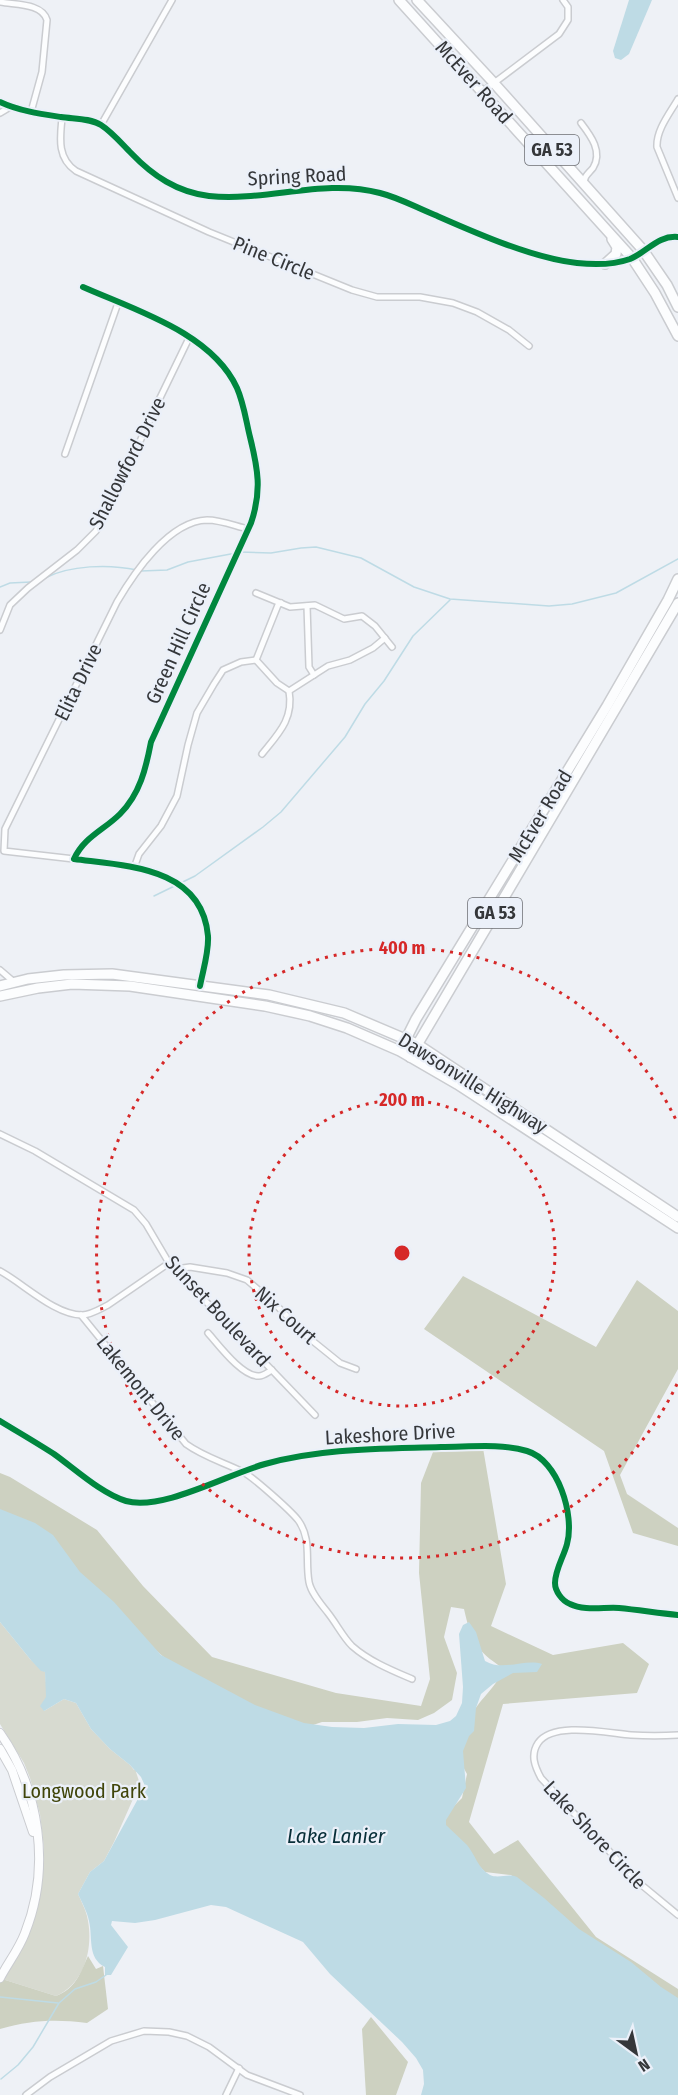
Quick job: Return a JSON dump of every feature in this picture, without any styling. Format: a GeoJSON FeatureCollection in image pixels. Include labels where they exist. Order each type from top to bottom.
{"type":"FeatureCollection","features":[{"type":"Feature","properties":{"kind":"main road","name":"McEver Road"},"geometry":{"type":"LineString","coordinates":[[399,0],[632,258],[678,336]]}},
{"type":"Feature","properties":{"kind":"main road","name":"McEver Road"},"geometry":{"type":"LineString","coordinates":[[417,0],[643,250],[678,307]]}},
{"type":"Feature","properties":{"kind":"main road"},"geometry":{"type":"LineString","coordinates":[[585,204],[588,213],[617,247],[616,254],[605,264]]}},
{"type":"Feature","properties":{"kind":"main road","name":"McEver Road"},"geometry":{"type":"LineString","coordinates":[[400,1051],[416,1019],[624,677],[678,579]]}},
{"type":"Feature","properties":{"kind":"main road","name":"McEver Road"},"geometry":{"type":"LineString","coordinates":[[410,1057],[678,603]]}},
{"type":"Feature","properties":{"kind":"main road"},"geometry":{"type":"LineString","coordinates":[[488,924],[488,914],[512,870],[514,860]]}},
{"type":"Feature","properties":{"kind":"main road","name":"Dawsonville Highway"},"geometry":{"type":"LineString","coordinates":[[0,986],[64,975],[112,974],[269,995],[325,1007],[364,1020],[417,1044],[592,1160],[677,1223]]}},
{"type":"Feature","properties":{"kind":"main road","name":"Dawsonville Highway"},"geometry":{"type":"LineString","coordinates":[[0,996],[72,984],[112,984],[236,1001],[310,1016],[347,1028],[400,1051],[491,1105],[587,1169],[677,1223]]}},
{"type":"Feature","properties":{"kind":"main road"},"geometry":{"type":"LineString","coordinates":[[587,1169],[592,1160]]}},
{"type":"Feature","properties":{"kind":"street"},"geometry":{"type":"LineString","coordinates":[[0,102],[31,112],[101,125],[172,0]]}},
{"type":"Feature","properties":{"kind":"street"},"geometry":{"type":"LineString","coordinates":[[482,92],[559,34],[569,14],[563,0]]}},
{"type":"Feature","properties":{"kind":"street"},"geometry":{"type":"LineString","coordinates":[[0,2],[36,9],[45,14],[47,20],[42,72],[31,112]]}},
{"type":"Feature","properties":{"kind":"street"},"geometry":{"type":"LineString","coordinates":[[678,99],[663,124],[657,147],[678,198]]}},
{"type":"Feature","properties":{"kind":"street"},"geometry":{"type":"LineString","coordinates":[[0,113],[10,107]]}},
{"type":"Feature","properties":{"kind":"street","name":"Pine Circle"},"geometry":{"type":"LineString","coordinates":[[62,118],[62,153],[69,166],[76,171],[209,232],[352,290],[377,297],[420,297],[469,309],[509,330],[529,346]]}},
{"type":"Feature","properties":{"kind":"street"},"geometry":{"type":"LineString","coordinates":[[581,123],[594,143],[597,155],[594,166],[584,177],[584,186]]}},
{"type":"Feature","properties":{"kind":"street","name":"Spring Road"},"geometry":{"type":"LineString","coordinates":[[101,125],[158,177],[171,185],[209,196],[297,190],[360,189],[406,202],[542,256],[575,263],[605,264],[632,258],[669,236],[678,237]]}},
{"type":"Feature","properties":{"kind":"street","name":"Green Hill Circle"},"geometry":{"type":"LineString","coordinates":[[74,859],[83,844],[120,814],[132,798],[146,768],[151,742],[248,530],[258,500],[259,486],[242,403],[237,388],[219,362],[190,336],[83,287]]}},
{"type":"Feature","properties":{"kind":"street"},"geometry":{"type":"LineString","coordinates":[[65,454],[118,303]]}},
{"type":"Feature","properties":{"kind":"street","name":"Shallowford Drive"},"geometry":{"type":"LineString","coordinates":[[0,630],[10,605],[77,550],[96,531],[113,500],[190,336]]}},
{"type":"Feature","properties":{"kind":"street","name":"Elita Drive"},"geometry":{"type":"LineString","coordinates":[[74,859],[2,851],[5,829],[117,602],[131,578],[144,562],[173,534],[187,525],[209,520],[248,530]]}},
{"type":"Feature","properties":{"kind":"street"},"geometry":{"type":"LineString","coordinates":[[256,593],[290,607],[315,605],[344,619],[362,616],[392,647]]}},
{"type":"Feature","properties":{"kind":"street"},"geometry":{"type":"LineString","coordinates":[[256,660],[281,603]]}},
{"type":"Feature","properties":{"kind":"street"},"geometry":{"type":"LineString","coordinates":[[307,606],[309,667],[314,675]]}},
{"type":"Feature","properties":{"kind":"street"},"geometry":{"type":"LineString","coordinates":[[289,691],[328,666],[373,648],[384,638]]}},
{"type":"Feature","properties":{"kind":"street"},"geometry":{"type":"LineString","coordinates":[[134,868],[139,854],[161,826],[177,796],[197,713],[214,684],[223,669],[241,662],[256,660]]}},
{"type":"Feature","properties":{"kind":"street"},"geometry":{"type":"LineString","coordinates":[[256,660],[277,683],[289,691]]}},
{"type":"Feature","properties":{"kind":"street"},"geometry":{"type":"LineString","coordinates":[[262,754],[285,726],[289,717],[289,691]]}},
{"type":"Feature","properties":{"kind":"street"},"geometry":{"type":"LineString","coordinates":[[74,859],[134,868],[167,877],[186,888],[196,900],[206,923],[208,939],[200,986]]}},
{"type":"Feature","properties":{"kind":"street"},"geometry":{"type":"LineString","coordinates":[[0,970],[14,982],[17,992]]}},
{"type":"Feature","properties":{"kind":"street","name":"Sunset Boulevard"},"geometry":{"type":"LineString","coordinates":[[0,1134],[36,1151],[134,1210],[146,1224],[169,1263],[315,1415]]}},
{"type":"Feature","properties":{"kind":"street"},"geometry":{"type":"LineString","coordinates":[[0,1271],[49,1303],[64,1311],[81,1315],[108,1305],[169,1263]]}},
{"type":"Feature","properties":{"kind":"street","name":"Nix Court"},"geometry":{"type":"LineString","coordinates":[[176,1269],[190,1267],[227,1273],[247,1280],[309,1338],[340,1363],[356,1369]]}},
{"type":"Feature","properties":{"kind":"street","name":"Lakemont Drive"},"geometry":{"type":"LineString","coordinates":[[81,1315],[186,1444],[198,1453],[250,1476],[298,1520],[308,1547],[311,1588],[350,1643],[369,1658],[412,1679]]}},
{"type":"Feature","properties":{"kind":"street"},"geometry":{"type":"LineString","coordinates":[[208,1333],[233,1361],[252,1375],[260,1376],[272,1370]]}},
{"type":"Feature","properties":{"kind":"street","name":"Lakeshore Drive"},"geometry":{"type":"LineString","coordinates":[[0,1421],[104,1490],[127,1501],[145,1503],[166,1499],[293,1457],[329,1452],[495,1446],[525,1450],[538,1456],[547,1465],[562,1492],[570,1516],[567,1544],[555,1580],[563,1599],[567,1603],[581,1607],[618,1608],[678,1615]]}},
{"type":"Feature","properties":{"kind":"street","name":"Lake Shore Circle"},"geometry":{"type":"LineString","coordinates":[[678,1735],[557,1731],[546,1734],[539,1742],[534,1758],[541,1778],[638,1882],[678,1915]]}},
{"type":"Feature","properties":{"kind":"street"},"geometry":{"type":"LineString","coordinates":[[0,1733],[17,1762],[30,1794],[39,1851],[33,1911],[18,1948],[0,1978]]}},
{"type":"Feature","properties":{"kind":"street"},"geometry":{"type":"LineString","coordinates":[[0,1749],[12,1770],[39,1851]]}},
{"type":"Feature","properties":{"kind":"street"},"geometry":{"type":"LineString","coordinates":[[26,2095],[50,2077],[111,2041],[144,2031],[169,2032],[187,2036],[209,2047],[247,2074],[300,2095]]}},
{"type":"Feature","properties":{"kind":"street"},"geometry":{"type":"LineString","coordinates":[[226,2095],[238,2068]]}},
{"type":"Feature","properties":{"kind":"green space"},"geometry":{"type":"Polygon","coordinates":[[[463,1276],[596,1347],[637,1280],[678,1311],[678,1369],[620,1475],[627,1494],[678,1528],[678,1546],[633,1533],[604,1451],[424,1329],[463,1276]]]}},
{"type":"Feature","properties":{"kind":"green space"},"geometry":{"type":"Polygon","coordinates":[[[483,1448],[506,1584],[491,1626],[553,1655],[623,1643],[649,1664],[637,1693],[503,1704],[469,1822],[494,1854],[518,1840],[596,1937],[678,1989],[678,2014],[511,1875],[485,1872],[438,1822],[462,1798],[467,1774],[453,1749],[477,1706],[499,1679],[503,1668],[486,1656],[476,1644],[464,1609],[451,1607],[444,1637],[457,1673],[452,1700],[434,1713],[418,1720],[387,1718],[357,1722],[322,1722],[295,1731],[190,1680],[0,1514],[0,1473],[97,1530],[143,1586],[212,1657],[336,1693],[421,1706],[430,1679],[419,1573],[421,1483],[433,1452],[483,1448]]]}},
{"type":"Feature","properties":{"kind":"green space","name":"Longwood Park"},"geometry":{"type":"Polygon","coordinates":[[[0,1622],[30,1659],[45,1672],[47,1693],[44,1711],[64,1699],[76,1703],[91,1729],[134,1770],[147,1761],[148,1763],[136,1772],[139,1781],[137,1790],[104,1861],[90,1872],[78,1894],[89,1927],[88,1951],[81,1973],[66,1990],[56,1996],[2,1979],[20,1953],[35,1916],[44,1848],[40,1814],[30,1778],[24,1763],[0,1724],[0,1622]]]}},
{"type":"Feature","properties":{"kind":"green space"},"geometry":{"type":"Polygon","coordinates":[[[88,1956],[96,1969],[103,1966],[108,2009],[87,2023],[44,2021],[0,2029],[0,1983],[2,1979],[56,1996],[73,1985],[88,1956]]]}},
{"type":"Feature","properties":{"kind":"green space"},"geometry":{"type":"Polygon","coordinates":[[[371,2017],[408,2062],[396,2095],[366,2095],[362,2029],[371,2017]]]}},
{"type":"Feature","properties":{"kind":"water"},"geometry":{"type":"Polygon","coordinates":[[[629,0],[652,0],[629,54],[621,60],[615,58],[613,51],[629,0]]]}},
{"type":"Feature","properties":{"kind":"water","name":"Lake Lanier"},"geometry":{"type":"Polygon","coordinates":[[[0,1509],[35,1523],[53,1535],[80,1572],[114,1602],[161,1655],[255,1705],[304,1723],[364,1728],[398,1724],[436,1725],[450,1721],[456,1716],[462,1703],[459,1634],[463,1625],[469,1622],[476,1632],[485,1661],[499,1665],[542,1664],[537,1672],[513,1673],[481,1694],[476,1708],[474,1731],[469,1736],[463,1751],[466,1788],[446,1820],[446,1825],[467,1845],[480,1865],[490,1875],[517,1877],[579,1929],[631,1962],[678,1998],[678,2095],[421,2095],[424,2084],[423,2070],[416,2058],[330,1974],[303,1942],[226,1907],[211,1905],[135,1923],[112,1921],[111,1925],[128,1947],[111,1975],[105,1975],[105,1967],[99,1963],[93,1953],[88,1917],[78,1894],[90,1872],[104,1861],[145,1786],[141,1777],[130,1765],[110,1749],[91,1729],[76,1703],[64,1699],[44,1711],[40,1706],[46,1697],[45,1672],[41,1671],[30,1659],[0,1622],[0,1509]]]}},
{"type":"Feature","properties":{"kind":"waterway"},"geometry":{"type":"LineString","coordinates":[[240,552],[271,553],[316,547],[361,558],[414,587],[450,599],[549,606],[572,604],[616,593],[678,559]]}},
{"type":"Feature","properties":{"kind":"waterway"},"geometry":{"type":"LineString","coordinates":[[141,571],[167,570],[188,562],[236,553]]}},
{"type":"Feature","properties":{"kind":"waterway"},"geometry":{"type":"LineString","coordinates":[[45,578],[78,568],[114,567],[137,570]]}},
{"type":"Feature","properties":{"kind":"waterway"},"geometry":{"type":"LineString","coordinates":[[0,587],[10,583],[31,582]]}},
{"type":"Feature","properties":{"kind":"waterway"},"geometry":{"type":"LineString","coordinates":[[154,896],[195,876],[281,812],[345,737],[365,704],[384,681],[413,636],[450,600]]}},
{"type":"Feature","properties":{"kind":"waterway"},"geometry":{"type":"LineString","coordinates":[[1,2079],[18,2065],[33,2047],[59,2003],[75,1989],[96,1982],[106,1975]]}},
{"type":"Feature","properties":{"kind":"waterway"},"geometry":{"type":"LineString","coordinates":[[0,1997],[58,2003]]}},
{"type":"Feature","properties":{"kind":"cycle path"},"geometry":{"type":"LineString","coordinates":[[0,102],[30,112],[97,123],[109,131],[157,176],[176,187],[197,194],[230,197],[316,189],[359,189],[394,198],[523,250],[584,264],[624,261],[664,239],[678,237]]}},
{"type":"Feature","properties":{"kind":"cycle path"},"geometry":{"type":"LineString","coordinates":[[83,287],[170,326],[210,352],[225,369],[237,388],[255,459],[258,490],[251,523],[151,742],[144,771],[133,798],[114,820],[83,845],[74,859],[116,864],[159,874],[177,883],[192,896],[203,913],[208,936],[207,955],[200,986]]}},
{"type":"Feature","properties":{"kind":"cycle path"},"geometry":{"type":"LineString","coordinates":[[0,1421],[54,1454],[108,1493],[126,1501],[141,1503],[158,1501],[196,1490],[265,1464],[330,1452],[473,1446],[506,1447],[527,1451],[538,1456],[547,1465],[562,1490],[566,1504],[569,1532],[555,1583],[562,1598],[567,1603],[581,1607],[619,1608],[678,1615]]}}]}
